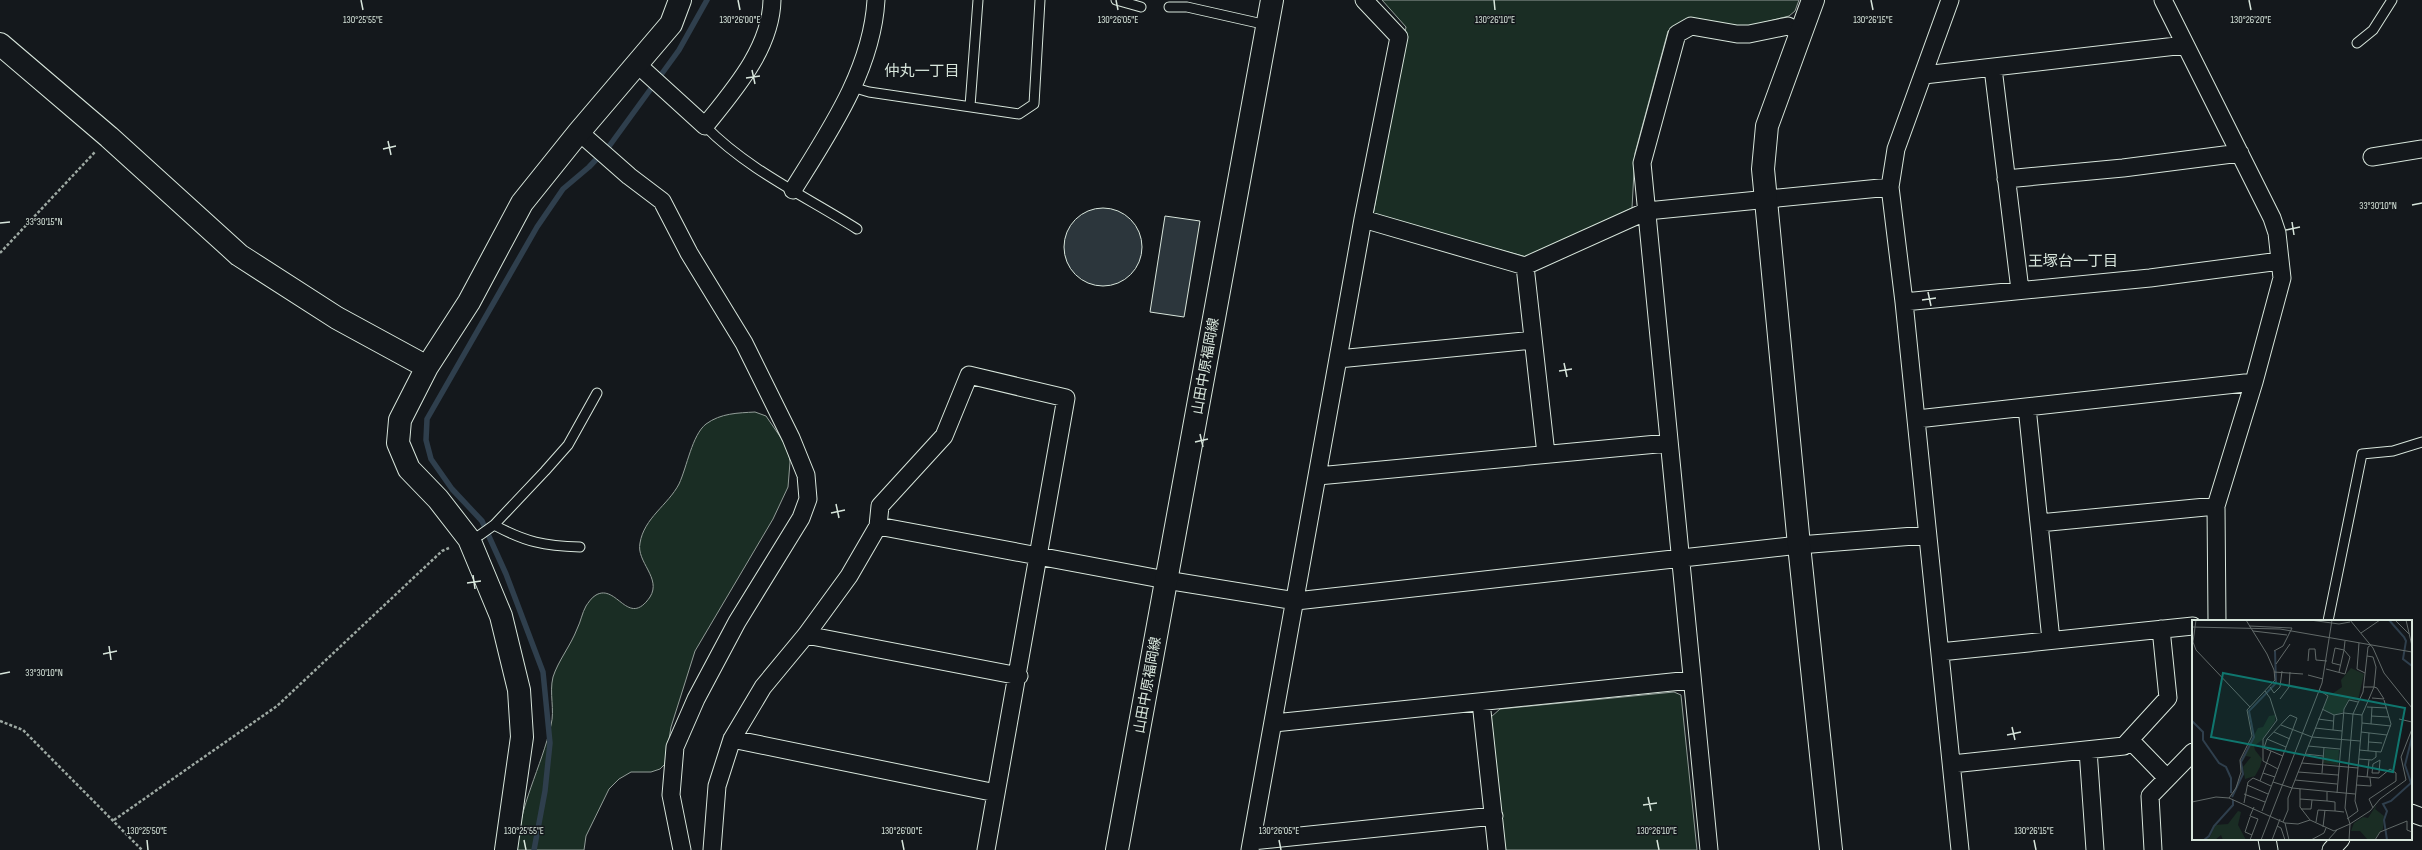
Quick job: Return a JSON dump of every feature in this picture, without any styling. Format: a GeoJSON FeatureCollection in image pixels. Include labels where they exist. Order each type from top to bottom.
{"type":"FeatureCollection","features":[{"type":"Feature","properties":{"kind":"street"},"geometry":{"type":"LineString","coordinates":[[506,850],[522,737],[519,690],[501,616],[469,540],[438,499],[409,469],[398,442],[400,420],[428,367],[469,302],[522,203],[579,132],[638,65],[671,24],[680,0]]}},
{"type":"Feature","properties":{"kind":"street"},"geometry":{"type":"LineString","coordinates":[[638,65],[705,126],[738,84],[762,43],[772,0]]}},
{"type":"Feature","properties":{"kind":"street"},"geometry":{"type":"LineString","coordinates":[[793,190],[825,137],[852,87],[866,50],[875,16],[876,0]]}},
{"type":"Feature","properties":{"kind":"street","name":"山田中原福岡線"},"geometry":{"type":"LineString","coordinates":[[1117,850],[1272,0]]}},
{"type":"Feature","properties":{"kind":"street"},"geometry":{"type":"LineString","coordinates":[[1364,0],[1399,37],[1363,219],[1296,601],[1251,845],[1494,816]]}},
{"type":"Feature","properties":{"kind":"street"},"geometry":{"type":"LineString","coordinates":[[1813,0],[1800,32],[1767,126],[1763,170],[1798,546],[1831,850]]}},
{"type":"Feature","properties":{"kind":"street"},"geometry":{"type":"LineString","coordinates":[[1950,0],[1924,76],[1896,149],[1890,187],[1917,419],[1927,536],[1960,850]]}},
{"type":"Feature","properties":{"kind":"street"},"geometry":{"type":"LineString","coordinates":[[2163,0],[2184,45],[2272,218],[2277,233],[2282,278],[2254,382],[2216,506],[2217,620]]}},
{"type":"Feature","properties":{"kind":"street"},"geometry":{"type":"LineString","coordinates":[[1709,850],[1691,680],[1682,559],[1668,443],[1642,163],[1677,34],[1691,26],[1737,34],[1749,34],[1788,26],[1800,32]]}},
{"type":"Feature","properties":{"kind":"street"},"geometry":{"type":"LineString","coordinates":[[0,44],[109,137],[239,255],[337,318],[428,367]]}},
{"type":"Feature","properties":{"kind":"street"},"geometry":{"type":"LineString","coordinates":[[1924,76],[2184,45]]}},
{"type":"Feature","properties":{"kind":"street"},"geometry":{"type":"LineString","coordinates":[[1993,68],[2020,290]]}},
{"type":"Feature","properties":{"kind":"street"},"geometry":{"type":"LineString","coordinates":[[579,132],[629,176],[662,201],[689,253],[744,343],[791,438],[806,475],[808,499],[801,518],[737,622],[696,699],[675,747],[672,795],[682,850]]}},
{"type":"Feature","properties":{"kind":"street"},"geometry":{"type":"LineString","coordinates":[[2372,157],[2422,149]]}},
{"type":"Feature","properties":{"kind":"street"},"geometry":{"type":"LineString","coordinates":[[2006,179],[2123,168],[2240,153]]}},
{"type":"Feature","properties":{"kind":"street"},"geometry":{"type":"LineString","coordinates":[[1363,219],[1525,266],[1647,211],[1890,187]]}},
{"type":"Feature","properties":{"kind":"street"},"geometry":{"type":"LineString","coordinates":[[1904,302],[2150,278],[2280,261]]}},
{"type":"Feature","properties":{"kind":"street"},"geometry":{"type":"LineString","coordinates":[[1525,266],[1546,454]]}},
{"type":"Feature","properties":{"kind":"street"},"geometry":{"type":"LineString","coordinates":[[1338,360],[1534,340]]}},
{"type":"Feature","properties":{"kind":"street"},"geometry":{"type":"LineString","coordinates":[[712,850],[717,786],[732,739],[762,687],[806,635],[849,576],[878,526],[880,506],[944,436],[969,375],[1066,398],[1019,676],[986,850]]}},
{"type":"Feature","properties":{"kind":"street"},"geometry":{"type":"LineString","coordinates":[[1917,419],[2254,382]]}},
{"type":"Feature","properties":{"kind":"street"},"geometry":{"type":"LineString","coordinates":[[2027,407],[2052,640]]}},
{"type":"Feature","properties":{"kind":"street"},"geometry":{"type":"LineString","coordinates":[[1318,476],[1668,443]]}},
{"type":"Feature","properties":{"kind":"street"},"geometry":{"type":"LineString","coordinates":[[2039,523],[2216,506]]}},
{"type":"Feature","properties":{"kind":"street"},"geometry":{"type":"LineString","coordinates":[[878,526],[1040,555],[1166,580],[1296,601],[1798,546],[1927,536]]}},
{"type":"Feature","properties":{"kind":"street"},"geometry":{"type":"LineString","coordinates":[[1940,652],[2192,626]]}},
{"type":"Feature","properties":{"kind":"street"},"geometry":{"type":"LineString","coordinates":[[1952,764],[2124,746],[2168,698],[2161,629]]}},
{"type":"Feature","properties":{"kind":"street"},"geometry":{"type":"LineString","coordinates":[[806,635],[1019,676]]}},
{"type":"Feature","properties":{"kind":"street"},"geometry":{"type":"LineString","coordinates":[[1274,723],[1691,680]]}},
{"type":"Feature","properties":{"kind":"street"},"geometry":{"type":"LineString","coordinates":[[1481,702],[1497,850]]}},
{"type":"Feature","properties":{"kind":"street"},"geometry":{"type":"LineString","coordinates":[[732,739],[996,793]]}},
{"type":"Feature","properties":{"kind":"street"},"geometry":{"type":"LineString","coordinates":[[2130,740],[2167,778]]}},
{"type":"Feature","properties":{"kind":"street"},"geometry":{"type":"LineString","coordinates":[[2088,750],[2095,850]]}},
{"type":"Feature","properties":{"kind":"street"},"geometry":{"type":"LineString","coordinates":[[2153,850],[2150,796],[2192,753]]}},
{"type":"Feature","properties":{"kind":"street"},"geometry":{"type":"LineString","coordinates":[[2412,813],[2422,817]]}},
{"type":"Feature","properties":{"kind":"street"},"geometry":{"type":"LineString","coordinates":[[2267,840],[2269,850]]}},
{"type":"Feature","properties":{"kind":"street"},"geometry":{"type":"LineString","coordinates":[[2331,850],[2340,840]]}},
{"type":"Feature","properties":{"kind":"lane"},"geometry":{"type":"LineString","coordinates":[[970,106],[978,0]]}},
{"type":"Feature","properties":{"kind":"lane"},"geometry":{"type":"LineString","coordinates":[[852,87],[869,92],[1020,114],[1034,104],[1040,0]]}},
{"type":"Feature","properties":{"kind":"lane"},"geometry":{"type":"LineString","coordinates":[[1116,0],[1141,7]]}},
{"type":"Feature","properties":{"kind":"lane"},"geometry":{"type":"LineString","coordinates":[[2357,43],[2373,30],[2392,0]]}},
{"type":"Feature","properties":{"kind":"lane"},"geometry":{"type":"LineString","coordinates":[[1169,7],[1187,7],[1268,25]]}},
{"type":"Feature","properties":{"kind":"lane"},"geometry":{"type":"LineString","coordinates":[[705,126],[744,161],[857,229]]}},
{"type":"Feature","properties":{"kind":"lane"},"geometry":{"type":"LineString","coordinates":[[469,540],[480,535],[494,525],[568,445],[598,393]]}},
{"type":"Feature","properties":{"kind":"lane"},"geometry":{"type":"LineString","coordinates":[[2328,620],[2362,454],[2393,451],[2422,442]]}},
{"type":"Feature","properties":{"kind":"lane"},"geometry":{"type":"LineString","coordinates":[[494,525],[519,538],[550,546],[580,547]]}},
{"type":"Feature","properties":{"kind":"path"},"geometry":{"type":"LineString","coordinates":[[0,254],[109,137]]}},
{"type":"Feature","properties":{"kind":"path"},"geometry":{"type":"LineString","coordinates":[[114,820],[277,706],[442,551],[469,540]]}},
{"type":"Feature","properties":{"kind":"path"},"geometry":{"type":"LineString","coordinates":[[0,721],[23,730],[114,820],[142,850]]}},
{"type":"Feature","properties":{"kind":"green space"},"geometry":{"type":"Polygon","coordinates":[[[1382,0],[1799,0],[1795,11],[1789,16],[1746,27],[1686,21],[1668,31],[1635,153],[1632,208],[1530,258],[1373,215],[1406,27],[1382,0]]]}},
{"type":"Feature","properties":{"kind":"green space"},"geometry":{"type":"Polygon","coordinates":[[[755,412],[766,416],[788,448],[790,462],[788,487],[773,519],[695,651],[671,727],[665,764],[660,769],[651,772],[631,772],[619,779],[609,789],[586,836],[584,850],[517,850],[521,819],[551,725],[553,677],[580,623],[583,611],[590,600],[596,595],[603,593],[610,595],[629,607],[635,608],[642,606],[650,597],[653,590],[653,583],[640,550],[642,534],[651,519],[669,499],[679,484],[693,443],[701,429],[712,420],[730,414],[755,412]]]}},
{"type":"Feature","properties":{"kind":"green space"},"geometry":{"type":"Polygon","coordinates":[[[1674,692],[1681,695],[1697,850],[1505,850],[1491,717],[1500,709],[1674,692]]]}},
{"type":"Feature","properties":{"kind":"building"},"geometry":{"type":"Polygon","coordinates":[[[1103,208],[1118,211],[1131,219],[1139,232],[1142,247],[1139,262],[1131,275],[1118,283],[1103,286],[1088,283],[1075,275],[1067,262],[1064,247],[1067,232],[1075,219],[1088,211],[1103,208]]]}},
{"type":"Feature","properties":{"kind":"building"},"geometry":{"type":"Polygon","coordinates":[[[1165,216],[1200,221],[1184,317],[1150,312],[1165,216]]]}},
{"type":"Feature","properties":{"kind":"waterway"},"geometry":{"type":"LineString","coordinates":[[534,850],[545,791],[550,743],[543,672],[506,574],[482,521],[452,489],[431,459],[426,440],[427,419],[537,227],[563,189],[589,167],[610,145],[679,50],[707,0]]}},
{"type":"Feature","properties":{"kind":"district","name":"仲丸一丁目"},"geometry":{"type":"Point","coordinates":[922,71]}},
{"type":"Feature","properties":{"kind":"district","name":"王塚台一丁目"},"geometry":{"type":"Point","coordinates":[2073,261]}}]}
